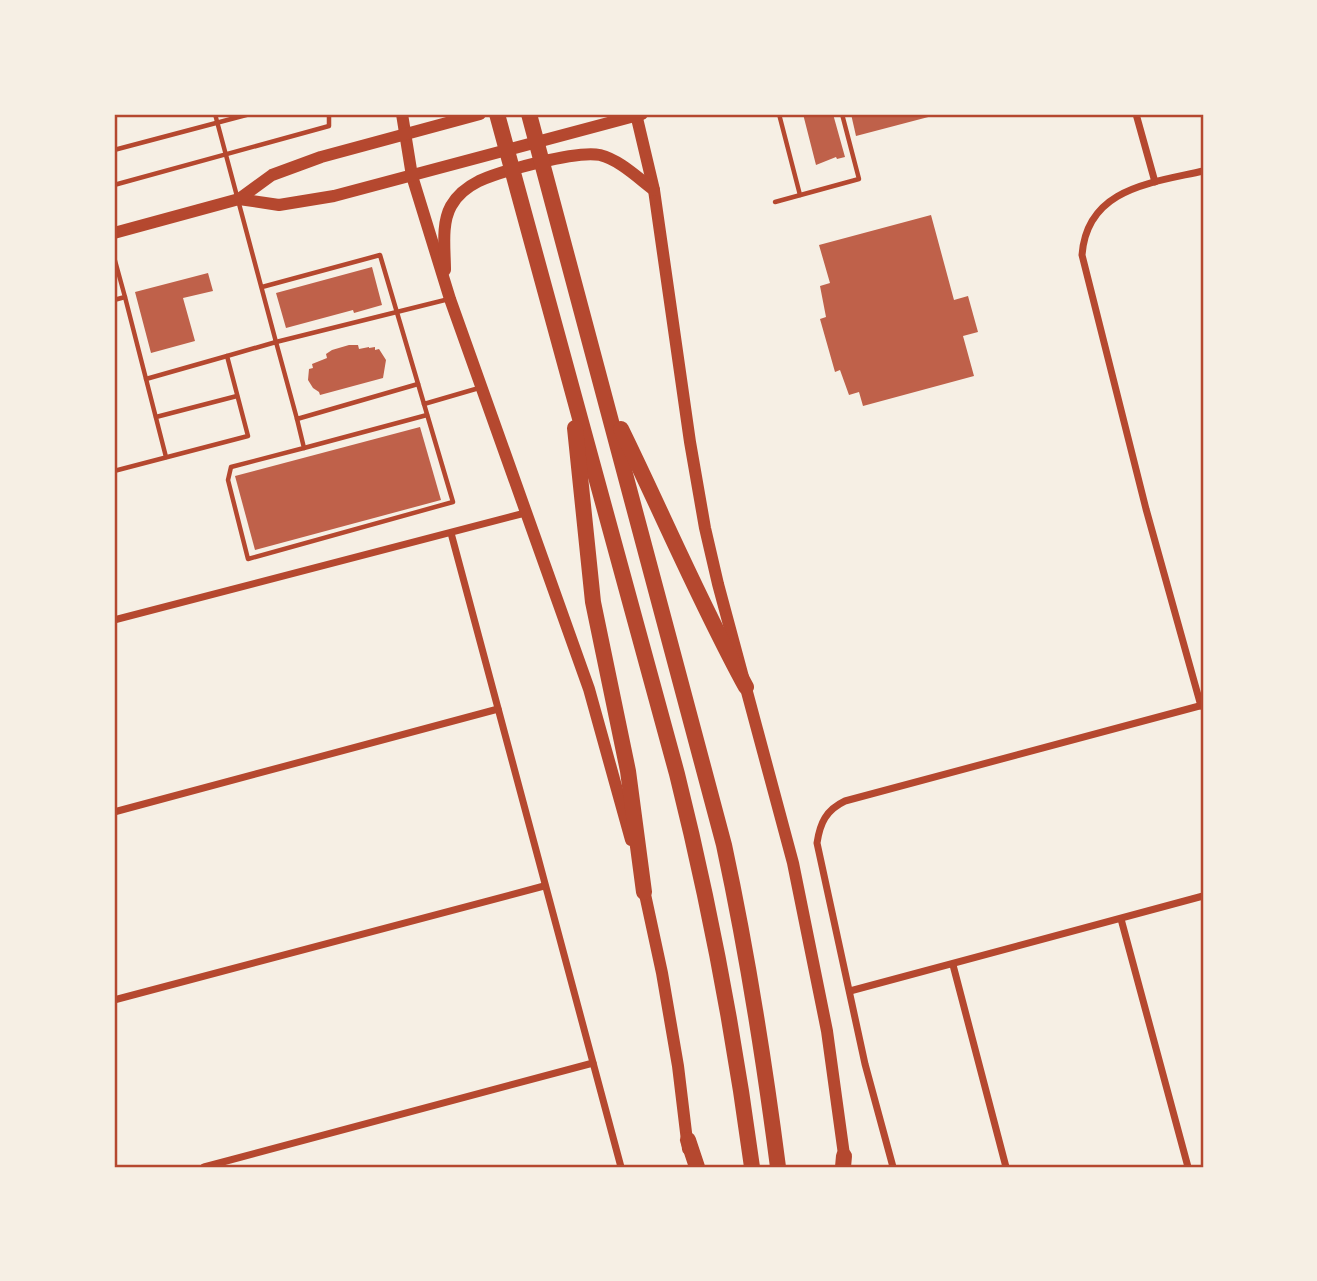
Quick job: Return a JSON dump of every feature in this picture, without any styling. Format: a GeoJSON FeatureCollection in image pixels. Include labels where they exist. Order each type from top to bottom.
{"type":"FeatureCollection","features":[{"type":"Feature","properties":{"kind":"highway"},"geometry":{"type":"LineString","coordinates":[[498,114],[674,761],[702,875],[728,1007],[751,1167]]}},
{"type":"Feature","properties":{"kind":"highway"},"geometry":{"type":"LineString","coordinates":[[529,114],[724,845],[749,964],[778,1167]]}},
{"type":"Feature","properties":{"kind":"highway"},"geometry":{"type":"LineString","coordinates":[[570,381],[593,602],[628,771],[645,892]]}},
{"type":"Feature","properties":{"kind":"highway"},"geometry":{"type":"LineString","coordinates":[[605,395],[710,620],[746,687]]}},
{"type":"Feature","properties":{"kind":"highway"},"geometry":{"type":"LineString","coordinates":[[688,1140],[697,1167]]}},
{"type":"Feature","properties":{"kind":"main road"},"geometry":{"type":"LineString","coordinates":[[402,114],[412,176],[450,299],[589,689],[645,892],[662,973],[688,1140],[689,1167]]}},
{"type":"Feature","properties":{"kind":"main road"},"geometry":{"type":"LineString","coordinates":[[114,233],[239,199],[272,175],[321,157],[480,114]]}},
{"type":"Feature","properties":{"kind":"main road"},"geometry":{"type":"LineString","coordinates":[[239,199],[279,205],[334,196],[638,114],[654,190],[705,528],[802,904],[827,1031],[844,1163]]}},
{"type":"Feature","properties":{"kind":"main road"},"geometry":{"type":"LineString","coordinates":[[445,281],[447,216],[457,197],[476,182],[573,155],[588,154],[614,161],[654,190]]}},
{"type":"Feature","properties":{"kind":"street"},"geometry":{"type":"LineString","coordinates":[[1136,114],[1155,182]]}},
{"type":"Feature","properties":{"kind":"street"},"geometry":{"type":"LineString","coordinates":[[893,1167],[865,1064],[817,843],[820,828],[832,807],[845,801],[1202,705],[1146,509],[1082,255],[1084,237],[1104,204],[1130,189],[1203,171]]}},
{"type":"Feature","properties":{"kind":"street"},"geometry":{"type":"LineString","coordinates":[[114,620],[525,513]]}},
{"type":"Feature","properties":{"kind":"street"},"geometry":{"type":"LineString","coordinates":[[451,533],[621,1167]]}},
{"type":"Feature","properties":{"kind":"street"},"geometry":{"type":"LineString","coordinates":[[114,812],[498,709]]}},
{"type":"Feature","properties":{"kind":"street"},"geometry":{"type":"LineString","coordinates":[[114,1000],[544,886]]}},
{"type":"Feature","properties":{"kind":"street"},"geometry":{"type":"LineString","coordinates":[[850,991],[1203,896]]}},
{"type":"Feature","properties":{"kind":"street"},"geometry":{"type":"LineString","coordinates":[[1121,919],[1188,1167]]}},
{"type":"Feature","properties":{"kind":"street"},"geometry":{"type":"LineString","coordinates":[[953,965],[1006,1167]]}},
{"type":"Feature","properties":{"kind":"street"},"geometry":{"type":"LineString","coordinates":[[204,1167],[593,1063]]}},
{"type":"Feature","properties":{"kind":"lane"},"geometry":{"type":"LineString","coordinates":[[215,114],[304,448]]}},
{"type":"Feature","properties":{"kind":"lane"},"geometry":{"type":"LineString","coordinates":[[114,150],[250,114]]}},
{"type":"Feature","properties":{"kind":"lane"},"geometry":{"type":"LineString","coordinates":[[114,185],[329,126],[329,114]]}},
{"type":"Feature","properties":{"kind":"lane"},"geometry":{"type":"LineString","coordinates":[[779,114],[800,195]]}},
{"type":"Feature","properties":{"kind":"lane"},"geometry":{"type":"LineString","coordinates":[[775,202],[859,179],[842,114]]}},
{"type":"Feature","properties":{"kind":"lane"},"geometry":{"type":"LineString","coordinates":[[262,288],[380,255],[453,502],[248,559],[228,480],[231,467],[427,415]]}},
{"type":"Feature","properties":{"kind":"lane"},"geometry":{"type":"LineString","coordinates":[[114,257],[166,457]]}},
{"type":"Feature","properties":{"kind":"lane"},"geometry":{"type":"LineString","coordinates":[[114,300],[125,297]]}},
{"type":"Feature","properties":{"kind":"lane"},"geometry":{"type":"LineString","coordinates":[[146,379],[276,342],[450,299]]}},
{"type":"Feature","properties":{"kind":"lane"},"geometry":{"type":"LineString","coordinates":[[114,471],[248,436],[227,356]]}},
{"type":"Feature","properties":{"kind":"lane"},"geometry":{"type":"LineString","coordinates":[[297,419],[418,384]]}},
{"type":"Feature","properties":{"kind":"lane"},"geometry":{"type":"LineString","coordinates":[[424,404],[480,387]]}},
{"type":"Feature","properties":{"kind":"lane"},"geometry":{"type":"LineString","coordinates":[[156,417],[237,396]]}},
{"type":"Feature","properties":{"kind":"building"},"geometry":{"type":"Polygon","coordinates":[[[803,114],[833,114],[845,157],[836,157],[816,165],[803,114]]]}},
{"type":"Feature","properties":{"kind":"building"},"geometry":{"type":"Polygon","coordinates":[[[851,114],[936,114],[936,115],[856,136],[851,114]]]}},
{"type":"Feature","properties":{"kind":"building"},"geometry":{"type":"Polygon","coordinates":[[[931,215],[954,300],[968,296],[978,332],[963,336],[974,376],[863,406],[859,392],[849,395],[840,370],[835,372],[820,319],[826,317],[820,286],[830,283],[819,245],[931,215]]]}},
{"type":"Feature","properties":{"kind":"building"},"geometry":{"type":"Polygon","coordinates":[[[372,267],[382,305],[286,328],[276,293],[372,267]]]}},
{"type":"Feature","properties":{"kind":"building"},"geometry":{"type":"Polygon","coordinates":[[[208,273],[213,291],[183,298],[195,341],[151,353],[135,292],[208,273]]]}},
{"type":"Feature","properties":{"kind":"building"},"geometry":{"type":"Polygon","coordinates":[[[358,345],[359,349],[379,349],[386,360],[383,378],[320,395],[308,380],[309,369],[313,368],[312,364],[327,358],[326,354],[332,350],[358,345]]]}},
{"type":"Feature","properties":{"kind":"building"},"geometry":{"type":"Polygon","coordinates":[[[420,427],[441,500],[255,550],[235,476],[420,427]]]}}]}
